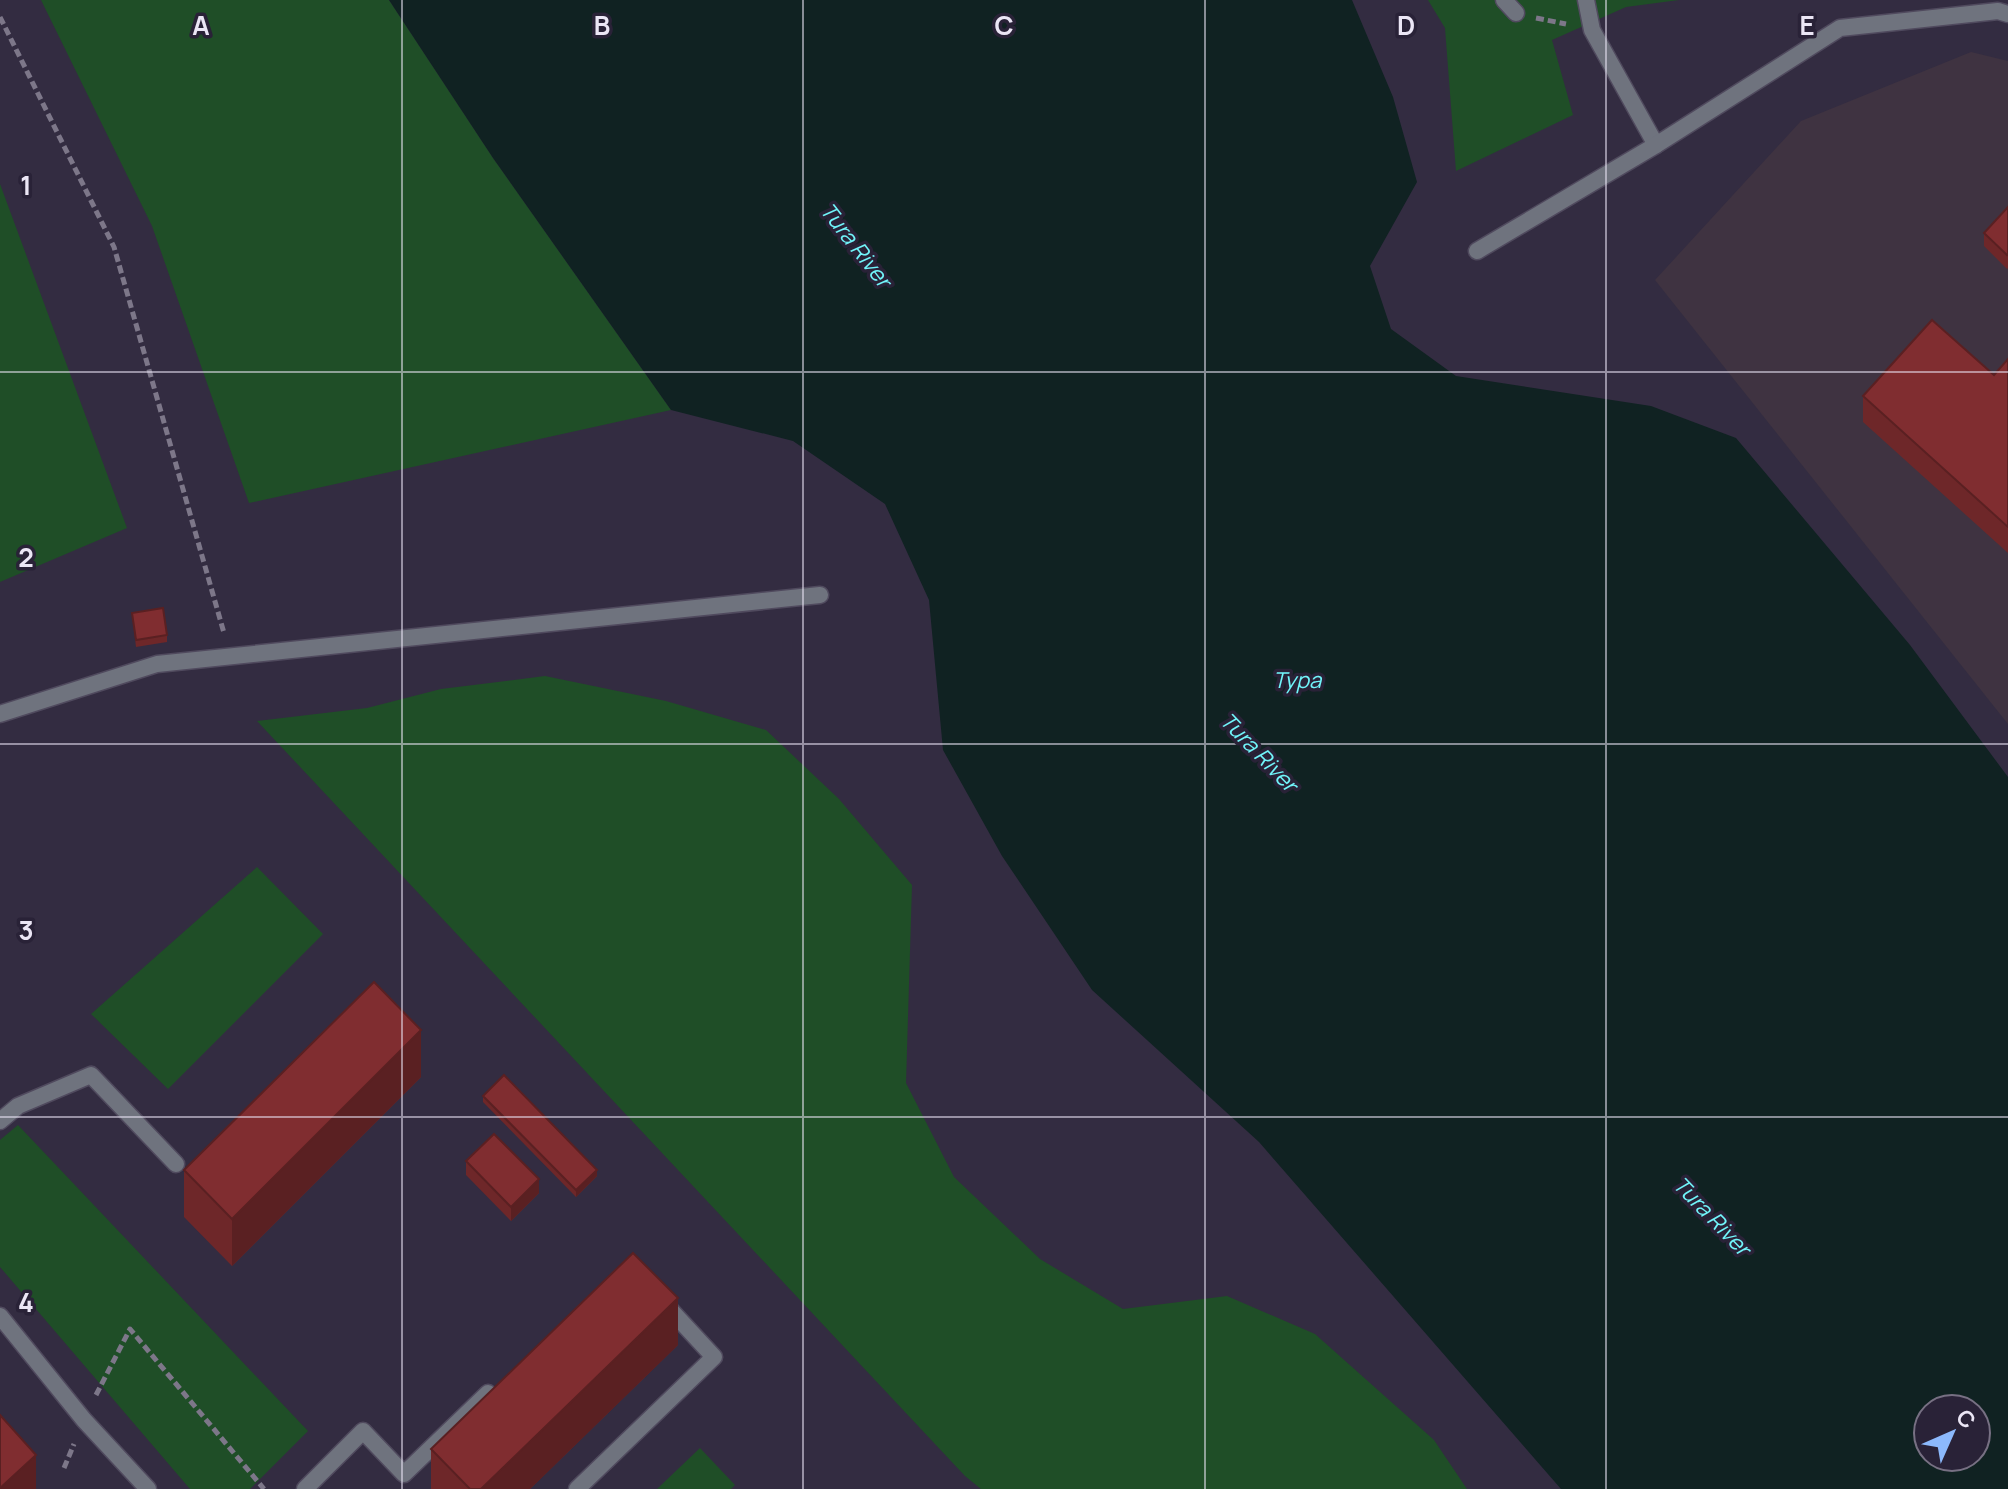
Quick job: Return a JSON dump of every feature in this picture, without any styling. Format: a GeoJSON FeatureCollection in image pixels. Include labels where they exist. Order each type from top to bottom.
{"type":"FeatureCollection","features":[{"type":"Feature","properties":{"kind":"street"},"geometry":{"type":"LineString","coordinates":[[1504,0],[1516,13]]}},
{"type":"Feature","properties":{"kind":"street"},"geometry":{"type":"LineString","coordinates":[[1586,0],[1592,30],[1656,145]]}},
{"type":"Feature","properties":{"kind":"street"},"geometry":{"type":"LineString","coordinates":[[1477,251],[1656,145],[1840,28],[1998,11],[2008,14]]}},
{"type":"Feature","properties":{"kind":"street"},"geometry":{"type":"LineString","coordinates":[[0,714],[157,664],[820,595]]}},
{"type":"Feature","properties":{"kind":"street"},"geometry":{"type":"LineString","coordinates":[[0,1121],[18,1106],[91,1075],[176,1164]]}},
{"type":"Feature","properties":{"kind":"street"},"geometry":{"type":"LineString","coordinates":[[577,1489],[714,1357],[656,1294]]}},
{"type":"Feature","properties":{"kind":"street"},"geometry":{"type":"LineString","coordinates":[[0,1316],[84,1420],[148,1489]]}},
{"type":"Feature","properties":{"kind":"street"},"geometry":{"type":"LineString","coordinates":[[305,1489],[363,1431],[404,1474],[504,1379]]}},
{"type":"Feature","properties":{"kind":"path"},"geometry":{"type":"LineString","coordinates":[[1516,13],[1592,30]]}},
{"type":"Feature","properties":{"kind":"path"},"geometry":{"type":"LineString","coordinates":[[0,17],[114,247],[230,657]]}},
{"type":"Feature","properties":{"kind":"path"},"geometry":{"type":"LineString","coordinates":[[64,1468],[84,1420],[130,1329],[264,1489]]}},
{"type":"Feature","properties":{"kind":"shaded area"},"geometry":{"type":"Polygon","coordinates":[[[1971,52],[2008,61],[2008,724],[1655,280],[1801,121],[1971,52]]]}},
{"type":"Feature","properties":{"kind":"green space"},"geometry":{"type":"Polygon","coordinates":[[[41,0],[389,0],[493,158],[671,410],[249,503],[152,226],[41,0]]]}},
{"type":"Feature","properties":{"kind":"green space"},"geometry":{"type":"Polygon","coordinates":[[[1428,0],[1679,0],[1626,7],[1552,40],[1573,115],[1456,171],[1445,28],[1428,0]]]}},
{"type":"Feature","properties":{"kind":"green space"},"geometry":{"type":"Polygon","coordinates":[[[0,184],[127,528],[0,582],[0,184]]]}},
{"type":"Feature","properties":{"kind":"green space"},"geometry":{"type":"Polygon","coordinates":[[[545,676],[666,701],[766,730],[839,799],[912,885],[906,1083],[954,1177],[1040,1259],[1123,1309],[1227,1296],[1315,1334],[1434,1440],[1467,1489],[981,1489],[965,1476],[257,721],[367,708],[441,689],[545,676]]]}},
{"type":"Feature","properties":{"kind":"green space"},"geometry":{"type":"Polygon","coordinates":[[[257,867],[323,934],[168,1089],[91,1014],[257,867]]]}},
{"type":"Feature","properties":{"kind":"green space"},"geometry":{"type":"Polygon","coordinates":[[[18,1125],[308,1431],[250,1489],[190,1489],[0,1267],[0,1140],[18,1125]]]}},
{"type":"Feature","properties":{"kind":"green space"},"geometry":{"type":"Polygon","coordinates":[[[700,1448],[735,1485],[731,1489],[657,1489],[700,1448]]]}},
{"type":"Feature","properties":{"kind":"water","name":"Тура"},"geometry":{"type":"Polygon","coordinates":[[[389,0],[1352,0],[1393,97],[1417,182],[1370,266],[1391,329],[1456,376],[1651,406],[1736,438],[1910,645],[2008,777],[2008,1489],[1561,1489],[1259,1142],[1092,990],[1002,856],[943,750],[929,600],[885,504],[793,441],[671,410],[493,158],[389,0]]]}},
{"type":"Feature","properties":{"kind":"building"},"geometry":{"type":"Polygon","coordinates":[[[2008,207],[2008,254],[2007,255],[1984,233],[2008,207]]]}},
{"type":"Feature","properties":{"kind":"building"},"geometry":{"type":"Polygon","coordinates":[[[1932,320],[1994,375],[2008,359],[2008,527],[1863,396],[1932,320]]]}},
{"type":"Feature","properties":{"kind":"building"},"geometry":{"type":"Polygon","coordinates":[[[163,608],[167,635],[136,640],[132,613],[163,608]]]}},
{"type":"Feature","properties":{"kind":"building"},"geometry":{"type":"Polygon","coordinates":[[[374,982],[421,1030],[232,1219],[184,1170],[374,982]]]}},
{"type":"Feature","properties":{"kind":"building"},"geometry":{"type":"Polygon","coordinates":[[[504,1075],[597,1170],[576,1190],[483,1096],[504,1075]]]}},
{"type":"Feature","properties":{"kind":"building"},"geometry":{"type":"Polygon","coordinates":[[[494,1134],[539,1179],[511,1207],[466,1161],[494,1134]]]}},
{"type":"Feature","properties":{"kind":"building"},"geometry":{"type":"Polygon","coordinates":[[[633,1253],[678,1298],[481,1489],[470,1489],[431,1449],[633,1253]]]}},
{"type":"Feature","properties":{"kind":"building"},"geometry":{"type":"Polygon","coordinates":[[[0,1415],[36,1455],[0,1488],[0,1415]]]}},
{"type":"Feature","properties":{"kind":"water label","name":"Tura River"},"geometry":{"type":"Point","coordinates":[856,245]}},
{"type":"Feature","properties":{"kind":"water label","name":"Tura River"},"geometry":{"type":"Point","coordinates":[1259,752]}},
{"type":"Feature","properties":{"kind":"water label","name":"Tura River"},"geometry":{"type":"Point","coordinates":[1712,1216]}}]}
